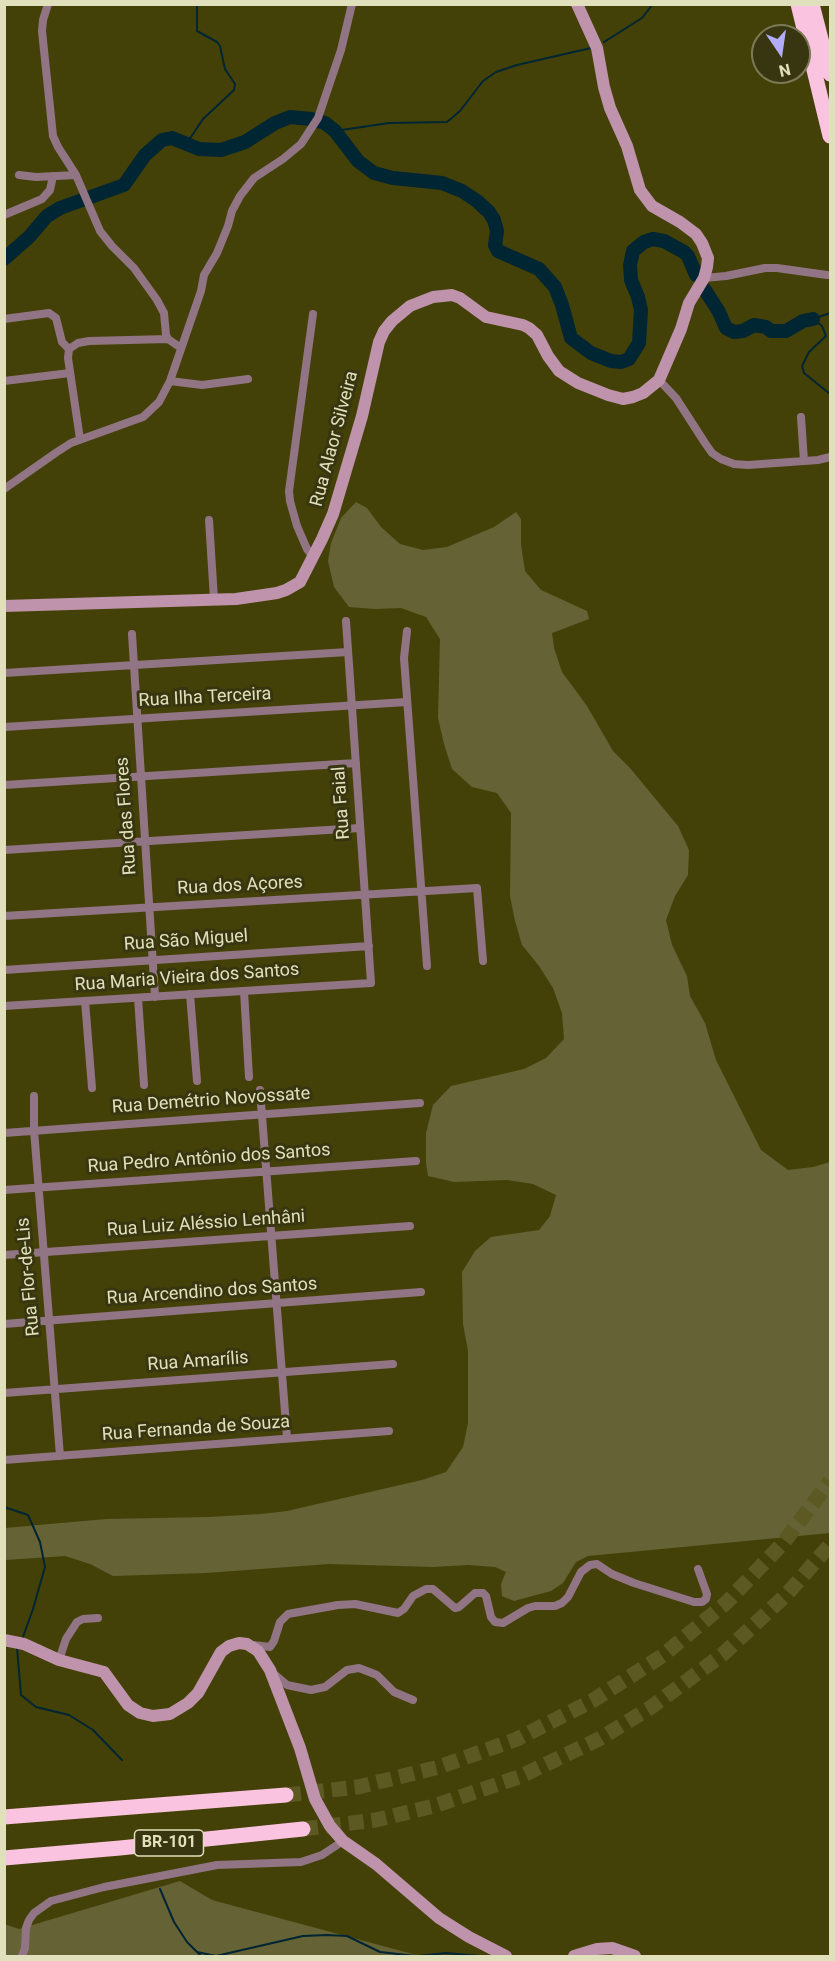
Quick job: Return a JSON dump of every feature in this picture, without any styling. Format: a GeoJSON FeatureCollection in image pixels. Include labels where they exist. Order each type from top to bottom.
{"type":"FeatureCollection","features":[{"type":"Feature","properties":{"kind":"highway"},"geometry":{"type":"LineString","coordinates":[[798,4],[831,136]]}},
{"type":"Feature","properties":{"kind":"highway"},"geometry":{"type":"LineString","coordinates":[[812,4],[831,74]]}},
{"type":"Feature","properties":{"kind":"highway","name":"BR-101"},"geometry":{"type":"LineString","coordinates":[[4,1817],[286,1795]]}},
{"type":"Feature","properties":{"kind":"highway","name":"BR-101"},"geometry":{"type":"LineString","coordinates":[[4,1858],[303,1829]]}},
{"type":"Feature","properties":{"kind":"street"},"geometry":{"type":"LineString","coordinates":[[48,4],[42,31],[51,128],[58,147],[84,191],[105,239],[134,268],[162,308],[168,339]]}},
{"type":"Feature","properties":{"kind":"street"},"geometry":{"type":"LineString","coordinates":[[4,489],[80,439],[143,417],[159,402],[170,381],[201,291],[204,275],[217,253],[232,211],[240,196],[254,178],[301,144],[316,121],[341,50],[352,4]]}},
{"type":"Feature","properties":{"kind":"street"},"geometry":{"type":"LineString","coordinates":[[577,4],[597,48],[610,108],[627,146],[640,190],[652,206],[696,234],[708,258],[704,278],[689,303],[681,329],[659,380],[676,398],[712,453],[721,459],[734,464],[748,465],[831,457]]}},
{"type":"Feature","properties":{"kind":"street"},"geometry":{"type":"LineString","coordinates":[[20,175],[76,175]]}},
{"type":"Feature","properties":{"kind":"street"},"geometry":{"type":"LineString","coordinates":[[4,215],[42,199],[50,190],[53,176]]}},
{"type":"Feature","properties":{"kind":"street"},"geometry":{"type":"LineString","coordinates":[[704,278],[765,268],[827,275]]}},
{"type":"Feature","properties":{"kind":"street","name":"Rua Alaor Silveira"},"geometry":{"type":"LineString","coordinates":[[4,606],[260,596],[286,590],[300,582],[333,514],[362,416],[379,342],[384,331],[410,306],[433,297],[452,295],[460,298],[486,317],[522,325],[537,335],[559,371],[578,383],[608,395],[623,399],[633,397],[643,393],[659,380]]}},
{"type":"Feature","properties":{"kind":"street"},"geometry":{"type":"LineString","coordinates":[[4,319],[49,313],[57,318],[62,342],[69,349]]}},
{"type":"Feature","properties":{"kind":"street"},"geometry":{"type":"LineString","coordinates":[[313,314],[289,491],[297,526],[313,557]]}},
{"type":"Feature","properties":{"kind":"street"},"geometry":{"type":"LineString","coordinates":[[69,349],[83,341],[168,339],[181,348]]}},
{"type":"Feature","properties":{"kind":"street"},"geometry":{"type":"LineString","coordinates":[[69,349],[68,358],[80,439]]}},
{"type":"Feature","properties":{"kind":"street"},"geometry":{"type":"LineString","coordinates":[[4,381],[70,373]]}},
{"type":"Feature","properties":{"kind":"street"},"geometry":{"type":"LineString","coordinates":[[170,381],[202,385],[248,379]]}},
{"type":"Feature","properties":{"kind":"street"},"geometry":{"type":"LineString","coordinates":[[801,417],[804,461]]}},
{"type":"Feature","properties":{"kind":"street"},"geometry":{"type":"LineString","coordinates":[[209,520],[214,599]]}},
{"type":"Feature","properties":{"kind":"street","name":"Rua Faial"},"geometry":{"type":"LineString","coordinates":[[346,621],[371,983]]}},
{"type":"Feature","properties":{"kind":"street"},"geometry":{"type":"LineString","coordinates":[[407,631],[404,648],[407,702],[426,966]]}},
{"type":"Feature","properties":{"kind":"street","name":"Rua das Flores"},"geometry":{"type":"LineString","coordinates":[[132,634],[154,997]]}},
{"type":"Feature","properties":{"kind":"street"},"geometry":{"type":"LineString","coordinates":[[4,673],[348,652]]}},
{"type":"Feature","properties":{"kind":"street","name":"Rua Ilha Terceira"},"geometry":{"type":"LineString","coordinates":[[4,727],[407,702]]}},
{"type":"Feature","properties":{"kind":"street"},"geometry":{"type":"LineString","coordinates":[[4,785],[356,763]]}},
{"type":"Feature","properties":{"kind":"street"},"geometry":{"type":"LineString","coordinates":[[4,850],[360,828]]}},
{"type":"Feature","properties":{"kind":"street","name":"Rua dos Açores"},"geometry":{"type":"LineString","coordinates":[[4,916],[477,888],[483,961]]}},
{"type":"Feature","properties":{"kind":"street","name":"Rua São Miguel"},"geometry":{"type":"LineString","coordinates":[[4,970],[369,946]]}},
{"type":"Feature","properties":{"kind":"street","name":"Rua Maria Vieira dos Santos"},"geometry":{"type":"LineString","coordinates":[[4,1006],[371,983]]}},
{"type":"Feature","properties":{"kind":"street"},"geometry":{"type":"LineString","coordinates":[[244,991],[249,1077]]}},
{"type":"Feature","properties":{"kind":"street"},"geometry":{"type":"LineString","coordinates":[[190,994],[197,1081]]}},
{"type":"Feature","properties":{"kind":"street"},"geometry":{"type":"LineString","coordinates":[[138,998],[144,1085]]}},
{"type":"Feature","properties":{"kind":"street"},"geometry":{"type":"LineString","coordinates":[[86,1001],[92,1088]]}},
{"type":"Feature","properties":{"kind":"street"},"geometry":{"type":"LineString","coordinates":[[260,1090],[287,1438]]}},
{"type":"Feature","properties":{"kind":"street","name":"Rua Flor-de-Lis"},"geometry":{"type":"LineString","coordinates":[[34,1096],[34,1130],[60,1456]]}},
{"type":"Feature","properties":{"kind":"street","name":"Rua Demétrio Novossate"},"geometry":{"type":"LineString","coordinates":[[4,1133],[420,1103]]}},
{"type":"Feature","properties":{"kind":"street","name":"Rua Pedro Antônio dos Santos"},"geometry":{"type":"LineString","coordinates":[[4,1190],[416,1161]]}},
{"type":"Feature","properties":{"kind":"street","name":"Rua Luiz Aléssio Lenhâni"},"geometry":{"type":"LineString","coordinates":[[4,1255],[410,1226]]}},
{"type":"Feature","properties":{"kind":"street","name":"Rua Arcendino dos Santos"},"geometry":{"type":"LineString","coordinates":[[4,1324],[421,1292]]}},
{"type":"Feature","properties":{"kind":"street","name":"Rua Amarílis"},"geometry":{"type":"LineString","coordinates":[[4,1393],[393,1364]]}},
{"type":"Feature","properties":{"kind":"street","name":"Rua Fernanda de Souza"},"geometry":{"type":"LineString","coordinates":[[4,1460],[389,1431]]}},
{"type":"Feature","properties":{"kind":"street"},"geometry":{"type":"LineString","coordinates":[[4,1640],[24,1644],[59,1660],[104,1672],[134,1709],[146,1715],[161,1716],[178,1710],[198,1693],[221,1652],[229,1646],[238,1643],[270,1647],[280,1622],[288,1614],[356,1604],[398,1613],[404,1609],[412,1596],[426,1589],[433,1589],[451,1607],[455,1608],[475,1593],[483,1593],[486,1596],[491,1617],[495,1622],[500,1623],[508,1621],[528,1608],[555,1606],[562,1603],[568,1597],[581,1572],[590,1565],[597,1564],[612,1574],[634,1583],[694,1602],[702,1602],[708,1594],[698,1569]]}},
{"type":"Feature","properties":{"kind":"street"},"geometry":{"type":"LineString","coordinates":[[59,1660],[66,1639],[77,1622],[83,1619],[98,1618]]}},
{"type":"Feature","properties":{"kind":"street"},"geometry":{"type":"LineString","coordinates":[[247,1644],[258,1651],[270,1670],[300,1748],[315,1799],[330,1826],[343,1840],[376,1864],[439,1918],[506,1956]]}},
{"type":"Feature","properties":{"kind":"street"},"geometry":{"type":"LineString","coordinates":[[270,1670],[287,1685],[311,1690],[325,1687],[347,1670],[359,1668],[377,1675],[394,1692],[413,1700]]}},
{"type":"Feature","properties":{"kind":"street"},"geometry":{"type":"LineString","coordinates":[[22,1956],[29,1920],[34,1912],[51,1901],[104,1887],[217,1865],[301,1862],[322,1855],[343,1840]]}},
{"type":"Feature","properties":{"kind":"street"},"geometry":{"type":"LineString","coordinates":[[574,1956],[597,1949],[612,1948],[635,1956]]}},
{"type":"Feature","properties":{"kind":"shaded area"},"geometry":{"type":"Polygon","coordinates":[[[356,502],[367,508],[381,527],[400,544],[423,550],[447,547],[494,527],[516,512],[521,519],[521,545],[525,571],[541,590],[587,611],[589,619],[552,633],[554,648],[562,672],[587,706],[613,751],[678,826],[689,850],[688,875],[675,896],[666,920],[672,945],[687,976],[690,996],[705,1023],[716,1060],[761,1150],[788,1170],[830,1162],[830,1533],[588,1556],[576,1562],[563,1583],[551,1591],[514,1601],[502,1596],[501,1584],[506,1572],[495,1567],[329,1564],[206,1573],[113,1576],[90,1564],[65,1556],[5,1560],[5,1528],[106,1519],[208,1517],[287,1511],[422,1480],[446,1472],[463,1447],[468,1423],[468,1351],[463,1324],[462,1272],[475,1251],[491,1237],[539,1230],[550,1216],[556,1195],[533,1184],[507,1180],[454,1182],[428,1176],[426,1133],[433,1105],[451,1086],[524,1069],[546,1058],[564,1039],[562,1013],[553,988],[522,945],[515,921],[510,896],[511,813],[497,793],[472,787],[452,769],[438,718],[440,639],[426,617],[401,608],[349,607],[334,587],[328,561],[331,543],[341,518],[356,502]]]}},
{"type":"Feature","properties":{"kind":"shaded area"},"geometry":{"type":"Polygon","coordinates":[[[180,1881],[212,1900],[420,1956],[5,1956],[4,1924],[19,1929],[180,1881]]]}},
{"type":"Feature","properties":{"kind":"waterway"},"geometry":{"type":"LineString","coordinates":[[181,142],[191,137],[203,119],[234,90],[235,84],[225,69],[220,46],[197,31],[197,4]]}},
{"type":"Feature","properties":{"kind":"waterway"},"geometry":{"type":"LineString","coordinates":[[604,42],[642,18],[653,4]]}},
{"type":"Feature","properties":{"kind":"waterway"},"geometry":{"type":"LineString","coordinates":[[335,131],[389,123],[447,122],[460,111],[483,81],[496,72],[591,48]]}},
{"type":"Feature","properties":{"kind":"waterway"},"geometry":{"type":"LineString","coordinates":[[4,259],[29,237],[47,216],[60,208],[124,185],[145,155],[162,140],[172,138],[199,149],[221,150],[245,142],[275,123],[290,117],[325,123],[335,131],[358,161],[374,173],[393,178],[442,183],[462,191],[477,201],[494,220],[497,231],[495,245],[498,251],[539,269],[555,287],[571,338],[591,353],[611,361],[621,362],[629,359],[639,343],[641,310],[631,280],[630,265],[633,251],[644,242],[653,239],[664,241],[688,256],[696,275]]}},
{"type":"Feature","properties":{"kind":"waterway"},"geometry":{"type":"LineString","coordinates":[[705,290],[726,328],[734,332],[743,331],[754,325],[766,327],[771,331],[786,331],[803,321],[813,319]]}},
{"type":"Feature","properties":{"kind":"waterway"},"geometry":{"type":"LineString","coordinates":[[813,319],[830,313]]}},
{"type":"Feature","properties":{"kind":"waterway"},"geometry":{"type":"LineString","coordinates":[[813,319],[822,326],[826,336],[809,352],[802,366],[804,373],[830,394]]}},
{"type":"Feature","properties":{"kind":"waterway"},"geometry":{"type":"LineString","coordinates":[[4,1507],[28,1515],[40,1542],[45,1567],[23,1637]]}},
{"type":"Feature","properties":{"kind":"waterway"},"geometry":{"type":"LineString","coordinates":[[17,1648],[21,1695],[36,1707],[69,1715],[93,1730],[122,1760]]}},
{"type":"Feature","properties":{"kind":"waterway"},"geometry":{"type":"LineString","coordinates":[[160,1889],[174,1922],[187,1942],[201,1956]]}},
{"type":"Feature","properties":{"kind":"waterway"},"geometry":{"type":"LineString","coordinates":[[197,1952],[216,1956],[303,1936],[327,1935],[347,1936],[380,1952],[416,1956]]}},
{"type":"Feature","properties":{"kind":"waterway"},"geometry":{"type":"LineString","coordinates":[[418,1956],[446,1953],[480,1956]]}},
{"type":"Feature","properties":{"kind":"tunnel"},"geometry":{"type":"LineString","coordinates":[[286,1795],[358,1787],[439,1767],[517,1739],[592,1701],[662,1656],[726,1603],[784,1542],[830,1481]]}},
{"type":"Feature","properties":{"kind":"tunnel"},"geometry":{"type":"LineString","coordinates":[[303,1829],[376,1820],[434,1806],[519,1777],[599,1739],[650,1708],[722,1655],[787,1594],[830,1545]]}}]}
